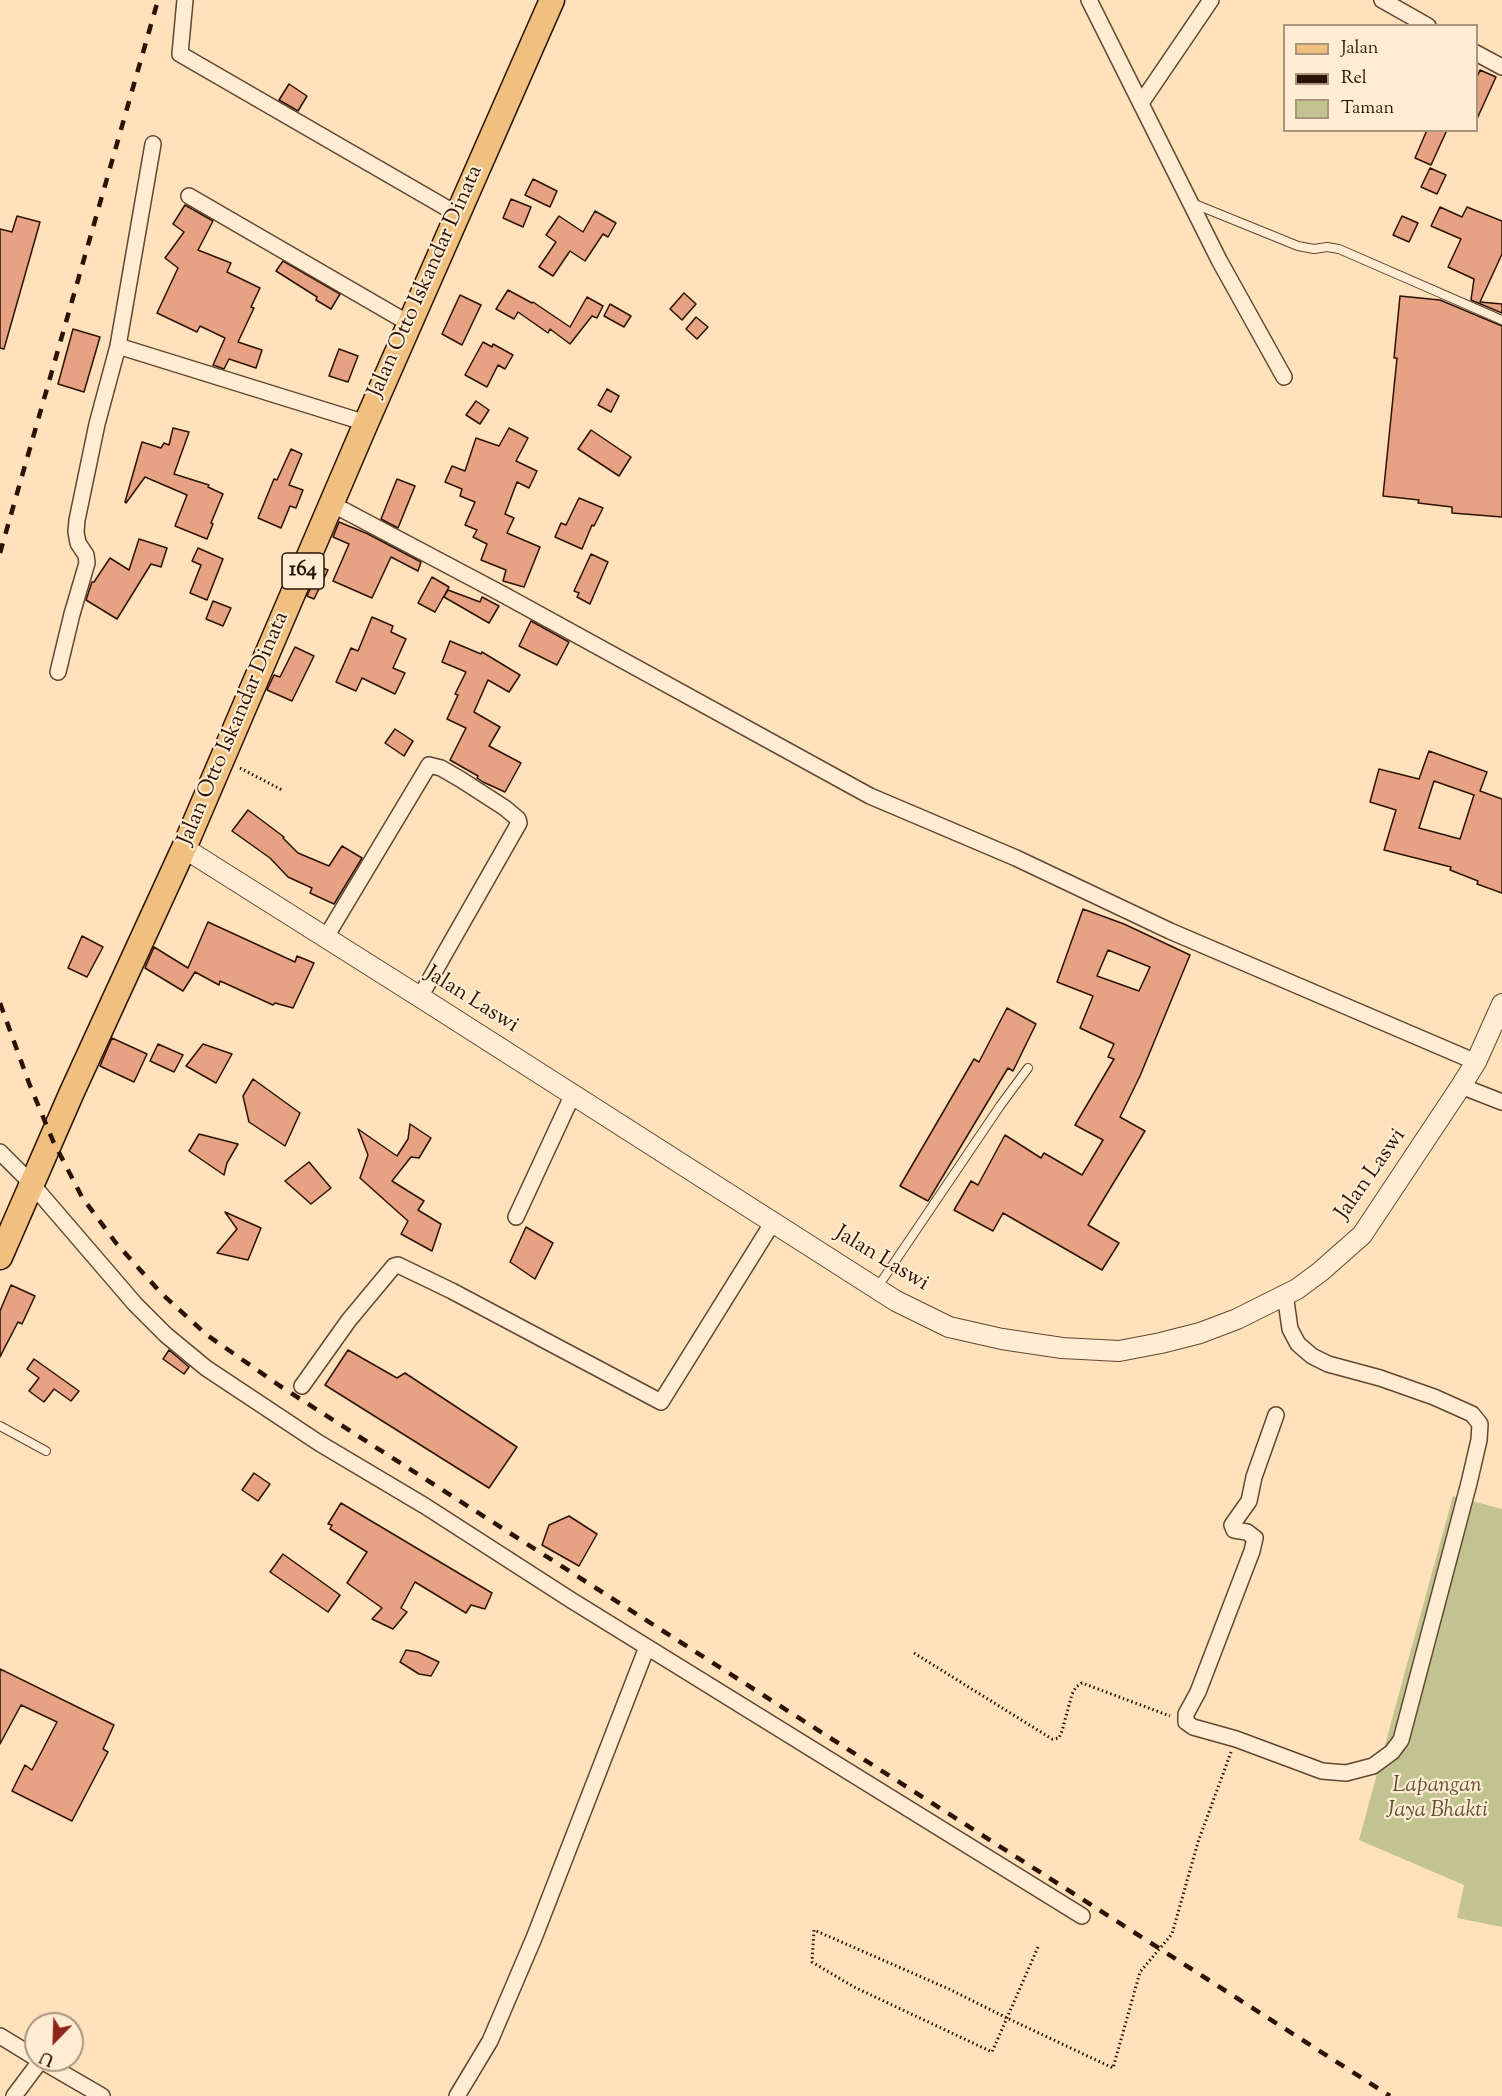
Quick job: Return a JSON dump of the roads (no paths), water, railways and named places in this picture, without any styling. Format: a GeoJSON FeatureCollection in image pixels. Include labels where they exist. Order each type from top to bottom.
{"type":"FeatureCollection","features":[{"type":"Feature","properties":{"kind":"main road","name":"Jalan Otto Iskandar Dinata"},"geometry":{"type":"LineString","coordinates":[[0,1257],[72,1092],[184,848],[366,423],[552,0]]}},
{"type":"Feature","properties":{"kind":"street"},"geometry":{"type":"LineString","coordinates":[[184,0],[180,54],[457,214]]}},
{"type":"Feature","properties":{"kind":"street"},"geometry":{"type":"LineString","coordinates":[[1089,0],[1219,260],[1284,377]]}},
{"type":"Feature","properties":{"kind":"street"},"geometry":{"type":"LineString","coordinates":[[1141,103],[1211,0]]}},
{"type":"Feature","properties":{"kind":"street"},"geometry":{"type":"LineString","coordinates":[[1382,0],[1424,24]]}},
{"type":"Feature","properties":{"kind":"street"},"geometry":{"type":"LineString","coordinates":[[1478,54],[1502,67]]}},
{"type":"Feature","properties":{"kind":"street"},"geometry":{"type":"LineString","coordinates":[[58,672],[87,563],[86,555],[78,543],[76,520],[97,424],[118,346],[153,144]]}},
{"type":"Feature","properties":{"kind":"street"},"geometry":{"type":"LineString","coordinates":[[189,196],[410,324]]}},
{"type":"Feature","properties":{"kind":"street"},"geometry":{"type":"LineString","coordinates":[[118,346],[366,423]]}},
{"type":"Feature","properties":{"kind":"street"},"geometry":{"type":"LineString","coordinates":[[332,504],[504,595],[870,796],[1016,858],[1170,931],[1476,1062]]}},
{"type":"Feature","properties":{"kind":"street"},"geometry":{"type":"LineString","coordinates":[[326,937],[429,765],[441,768],[460,779],[505,808],[518,819],[519,823],[420,997]]}},
{"type":"Feature","properties":{"kind":"street","name":"Jalan Laswi"},"geometry":{"type":"LineString","coordinates":[[184,848],[896,1300],[949,1327],[1062,1348],[1119,1351],[1200,1333],[1237,1319],[1297,1289],[1320,1272],[1362,1235],[1476,1062],[1502,1004]]}},
{"type":"Feature","properties":{"kind":"street"},"geometry":{"type":"LineString","coordinates":[[1461,1086],[1502,1102]]}},
{"type":"Feature","properties":{"kind":"street"},"geometry":{"type":"LineString","coordinates":[[516,1217],[573,1094]]}},
{"type":"Feature","properties":{"kind":"street"},"geometry":{"type":"LineString","coordinates":[[0,1152],[32,1183],[135,1304],[166,1335],[206,1368],[319,1443],[1082,1916]]}},
{"type":"Feature","properties":{"kind":"street"},"geometry":{"type":"LineString","coordinates":[[302,1386],[349,1320],[394,1266],[398,1265],[452,1291],[661,1402],[773,1222]]}},
{"type":"Feature","properties":{"kind":"street"},"geometry":{"type":"LineString","coordinates":[[1276,1415],[1254,1477],[1249,1501],[1232,1525],[1233,1530],[1247,1532],[1255,1538],[1252,1551],[1197,1692],[1186,1714],[1186,1722],[1193,1727],[1236,1739],[1322,1771],[1346,1773],[1373,1766],[1392,1752],[1401,1740],[1469,1483],[1479,1440],[1479,1424],[1472,1414],[1456,1406],[1380,1378],[1328,1364],[1312,1356],[1298,1344],[1290,1329],[1285,1294]]}},
{"type":"Feature","properties":{"kind":"street"},"geometry":{"type":"LineString","coordinates":[[457,2096],[490,2041],[530,1949],[647,1647]]}},
{"type":"Feature","properties":{"kind":"street"},"geometry":{"type":"LineString","coordinates":[[0,2036],[24,2051]]}},
{"type":"Feature","properties":{"kind":"street"},"geometry":{"type":"LineString","coordinates":[[14,2096],[31,2072]]}},
{"type":"Feature","properties":{"kind":"street"},"geometry":{"type":"LineString","coordinates":[[61,2072],[102,2096]]}},
{"type":"Feature","properties":{"kind":"lane"},"geometry":{"type":"LineString","coordinates":[[1190,202],[1298,246],[1314,249],[1339,249],[1502,320]]}},
{"type":"Feature","properties":{"kind":"lane"},"geometry":{"type":"LineString","coordinates":[[877,1288],[1028,1068]]}},
{"type":"Feature","properties":{"kind":"lane"},"geometry":{"type":"LineString","coordinates":[[0,1426],[46,1451]]}},
{"type":"Feature","properties":{"kind":"railway"},"geometry":{"type":"LineString","coordinates":[[0,553],[158,0]]}},
{"type":"Feature","properties":{"kind":"railway"},"geometry":{"type":"LineString","coordinates":[[0,1003],[53,1141],[82,1197],[116,1243],[161,1293],[207,1335],[280,1386],[1390,2096]]}},
{"type":"Feature","properties":{"kind":"park label","name":"Lapangan Jaya Bhakti"},"geometry":{"type":"Point","coordinates":[1437,1800]}}]}
